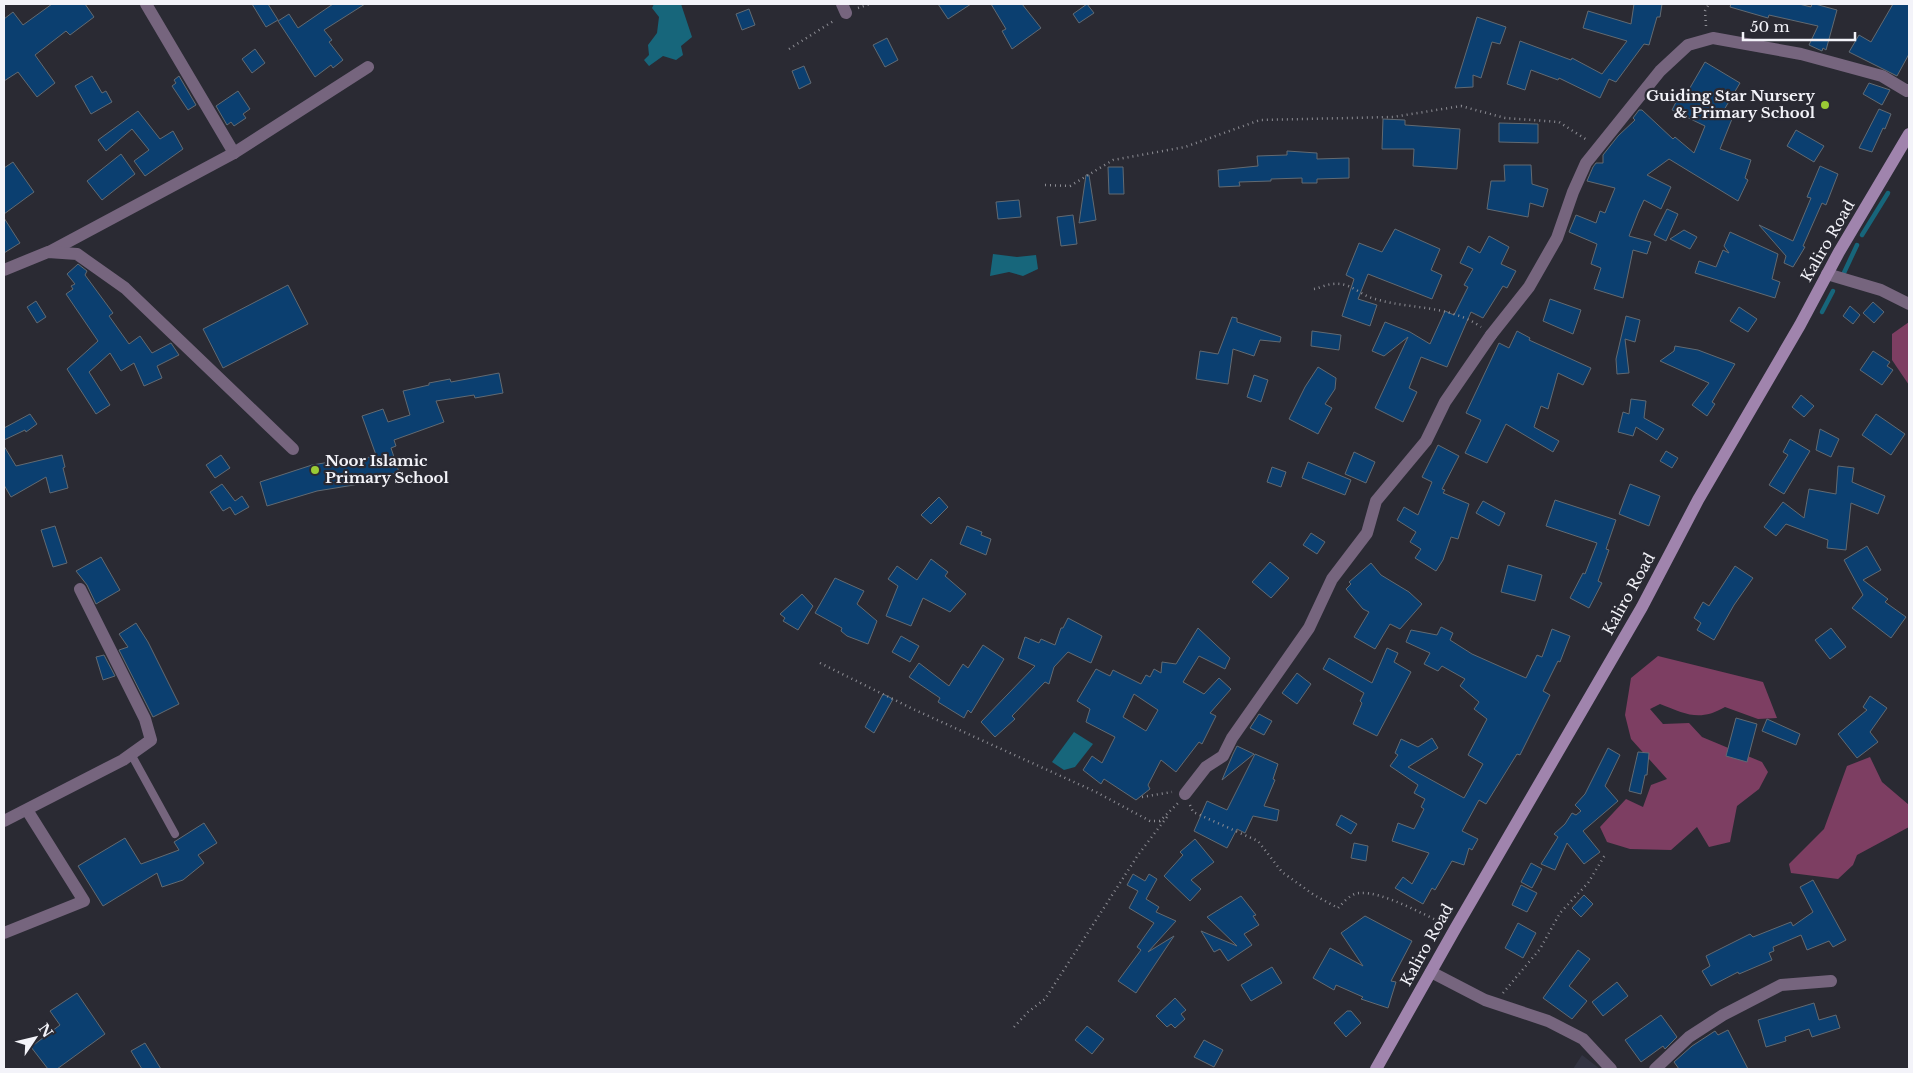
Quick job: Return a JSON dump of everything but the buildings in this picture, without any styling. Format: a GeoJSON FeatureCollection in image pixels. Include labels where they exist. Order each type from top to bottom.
{"type":"FeatureCollection","features":[{"type":"Feature","properties":{"kind":"main road","name":"Kaliro Road"},"geometry":{"type":"LineString","coordinates":[[1376,1069],[1642,606],[1698,500],[1909,134]]}},
{"type":"Feature","properties":{"kind":"street"},"geometry":{"type":"LineString","coordinates":[[146,4],[234,153]]}},
{"type":"Feature","properties":{"kind":"street"},"geometry":{"type":"LineString","coordinates":[[1185,794],[1206,766],[1223,756],[1232,738],[1309,628],[1332,579],[1367,533],[1376,501],[1426,441],[1445,402],[1491,335],[1529,287],[1556,238],[1586,163],[1660,71],[1688,45],[1713,38],[1844,65],[1882,76],[1907,91],[1909,90]]}},
{"type":"Feature","properties":{"kind":"street"},"geometry":{"type":"LineString","coordinates":[[4,270],[48,252],[234,153],[368,67]]}},
{"type":"Feature","properties":{"kind":"street"},"geometry":{"type":"LineString","coordinates":[[48,252],[77,254],[125,288],[293,449]]}},
{"type":"Feature","properties":{"kind":"street"},"geometry":{"type":"LineString","coordinates":[[1827,274],[1881,290],[1909,304]]}},
{"type":"Feature","properties":{"kind":"street"},"geometry":{"type":"LineString","coordinates":[[4,821],[131,754],[151,740],[145,719],[80,589]]}},
{"type":"Feature","properties":{"kind":"street"},"geometry":{"type":"LineString","coordinates":[[4,933],[84,901],[27,810]]}},
{"type":"Feature","properties":{"kind":"street"},"geometry":{"type":"LineString","coordinates":[[1431,972],[1494,1004],[1548,1021],[1583,1039],[1611,1069]]}},
{"type":"Feature","properties":{"kind":"street"},"geometry":{"type":"LineString","coordinates":[[1655,1069],[1688,1037],[1723,1015],[1781,984],[1831,981]]}},
{"type":"Feature","properties":{"kind":"lane"},"geometry":{"type":"LineString","coordinates":[[131,754],[175,834]]}},
{"type":"Feature","properties":{"kind":"path"},"geometry":{"type":"LineString","coordinates":[[789,49],[844,8],[870,4]]}},
{"type":"Feature","properties":{"kind":"path"},"geometry":{"type":"LineString","coordinates":[[1709,4],[1705,11],[1706,28],[1713,38]]}},
{"type":"Feature","properties":{"kind":"path"},"geometry":{"type":"LineString","coordinates":[[1045,185],[1070,186],[1113,160],[1185,147],[1260,120],[1393,117],[1461,106],[1505,118],[1559,122],[1599,148]]}},
{"type":"Feature","properties":{"kind":"path"},"geometry":{"type":"LineString","coordinates":[[1314,290],[1333,284],[1356,288],[1371,298],[1448,311],[1467,318],[1491,335]]}},
{"type":"Feature","properties":{"kind":"path"},"geometry":{"type":"LineString","coordinates":[[820,663],[921,713],[1096,792],[1150,821],[1160,821],[1170,814]]}},
{"type":"Feature","properties":{"kind":"path"},"geometry":{"type":"LineString","coordinates":[[1142,797],[1170,792],[1185,794]]}},
{"type":"Feature","properties":{"kind":"path"},"geometry":{"type":"LineString","coordinates":[[1185,794],[1193,812],[1258,841],[1282,872],[1314,895],[1338,908],[1349,897],[1360,892],[1385,898],[1455,929]]}},
{"type":"Feature","properties":{"kind":"path"},"geometry":{"type":"LineString","coordinates":[[1014,1027],[1028,1012],[1046,999],[1138,855],[1185,794]]}},
{"type":"Feature","properties":{"kind":"path"},"geometry":{"type":"LineString","coordinates":[[1494,1004],[1540,948],[1560,913],[1588,883],[1605,855]]}},
{"type":"Feature","properties":{"kind":"shaded area"},"geometry":{"type":"Polygon","coordinates":[[[1909,322],[1909,385],[1892,360],[1892,334],[1909,322]]]}},
{"type":"Feature","properties":{"kind":"shaded area"},"geometry":{"type":"Polygon","coordinates":[[[1658,656],[1763,682],[1777,718],[1758,719],[1725,707],[1716,712],[1700,715],[1692,715],[1660,704],[1650,709],[1663,724],[1689,723],[1702,737],[1762,762],[1768,772],[1759,789],[1737,806],[1730,842],[1709,847],[1697,827],[1671,850],[1630,849],[1607,842],[1600,827],[1626,799],[1643,807],[1651,785],[1667,779],[1631,739],[1625,715],[1631,678],[1658,656]]]}},
{"type":"Feature","properties":{"kind":"shaded area"},"geometry":{"type":"Polygon","coordinates":[[[1870,757],[1882,782],[1909,805],[1909,827],[1857,855],[1853,865],[1838,879],[1791,873],[1789,864],[1824,829],[1847,766],[1870,757]]]}},
{"type":"Feature","properties":{"kind":"shaded area"},"geometry":{"type":"Polygon","coordinates":[[[1582,1055],[1600,1069],[1573,1069],[1582,1055]]]}},
{"type":"Feature","properties":{"kind":"water"},"geometry":{"type":"Polygon","coordinates":[[[654,4],[681,4],[692,37],[681,46],[683,55],[676,60],[663,56],[649,66],[644,60],[649,55],[648,45],[657,33],[659,17],[652,8],[654,4]]]}},
{"type":"Feature","properties":{"kind":"water"},"geometry":{"type":"Polygon","coordinates":[[[993,254],[1017,257],[1036,255],[1038,269],[1023,276],[1009,272],[990,276],[993,254]]]}},
{"type":"Feature","properties":{"kind":"water"},"geometry":{"type":"Polygon","coordinates":[[[1074,732],[1093,744],[1075,767],[1064,770],[1052,762],[1074,732]]]}},
{"type":"Feature","properties":{"kind":"waterway"},"geometry":{"type":"LineString","coordinates":[[1862,235],[1888,193]]}},
{"type":"Feature","properties":{"kind":"waterway"},"geometry":{"type":"LineString","coordinates":[[1842,277],[1857,245]]}},
{"type":"Feature","properties":{"kind":"waterway"},"geometry":{"type":"LineString","coordinates":[[1822,312],[1833,291]]}},
{"type":"Feature","properties":{"kind":"place","name":"Guiding Star Nursery & Primary School"},"geometry":{"type":"Point","coordinates":[1825,105]}},
{"type":"Feature","properties":{"kind":"place","name":"Noor Islamic Primary School"},"geometry":{"type":"Point","coordinates":[315,470]}}]}
